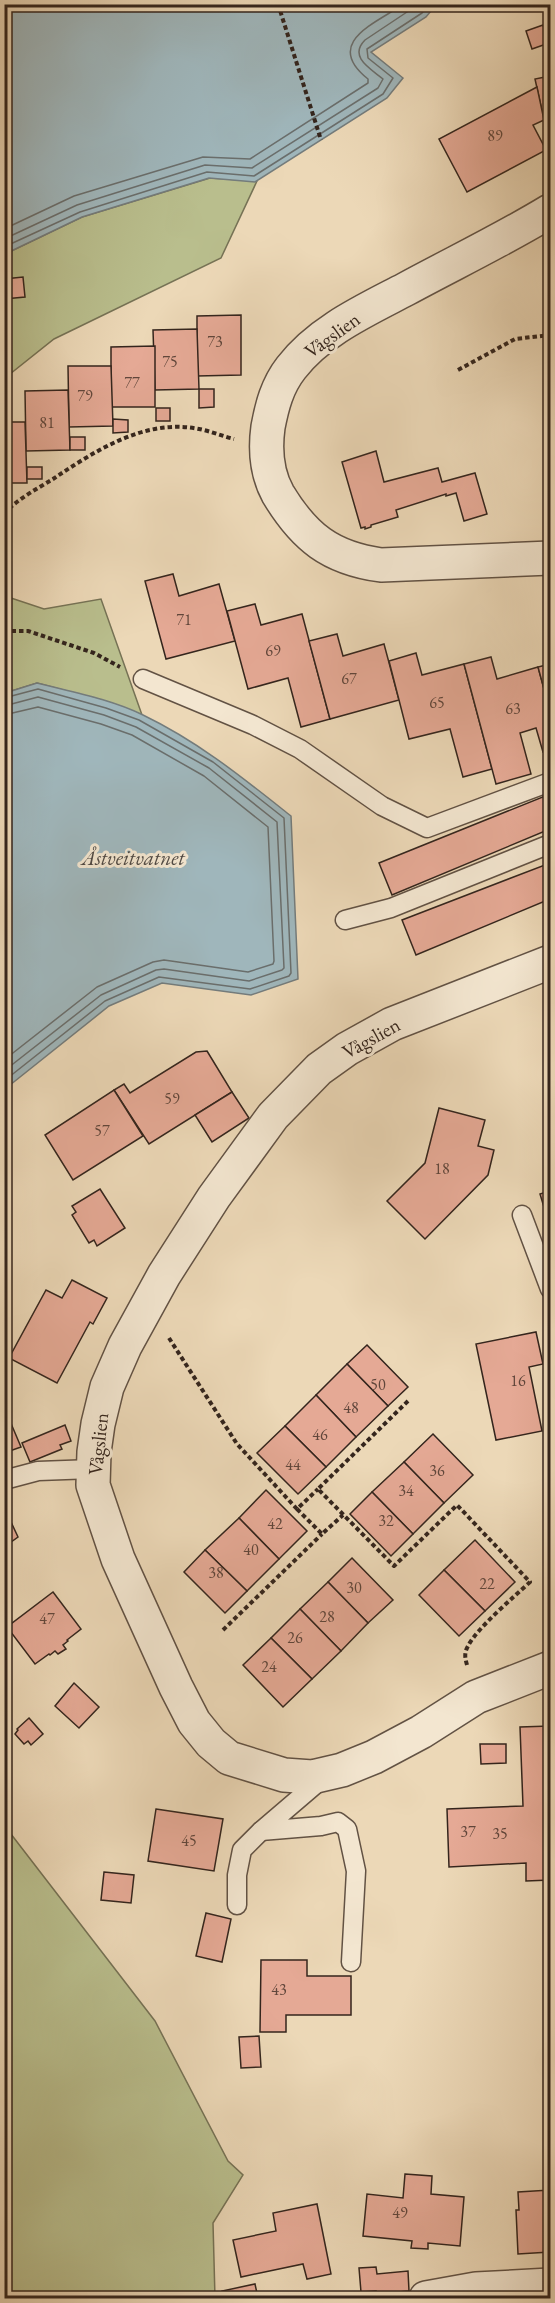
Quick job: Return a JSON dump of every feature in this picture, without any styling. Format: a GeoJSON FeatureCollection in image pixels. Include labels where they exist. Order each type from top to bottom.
{"type":"FeatureCollection","features":[{"type":"Feature","properties":{"kind":"street","name":"Vågslien"},"geometry":{"type":"LineString","coordinates":[[546,217],[343,323],[310,348],[291,368],[278,389],[271,410],[267,462],[275,489],[299,525],[314,540],[335,553],[360,562],[381,565],[550,558]]}},
{"type":"Feature","properties":{"kind":"street","name":"Vågslien"},"geometry":{"type":"LineString","coordinates":[[550,962],[392,1024],[347,1048],[319,1069],[273,1116],[214,1197],[144,1311],[107,1387],[98,1424],[93,1469],[93,1485],[118,1559],[176,1687],[194,1722],[211,1743],[230,1758],[284,1775],[312,1777],[328,1773],[374,1757],[421,1732],[476,1697],[550,1668]]}},
{"type":"Feature","properties":{"kind":"street"},"geometry":{"type":"LineString","coordinates":[[426,2298],[476,2289],[550,2285]]}},
{"type":"Feature","properties":{"kind":"lane"},"geometry":{"type":"LineString","coordinates":[[144,679],[253,724],[300,749],[382,806],[426,828],[550,782]]}},
{"type":"Feature","properties":{"kind":"lane"},"geometry":{"type":"LineString","coordinates":[[345,920],[392,908],[550,844]]}},
{"type":"Feature","properties":{"kind":"lane"},"geometry":{"type":"LineString","coordinates":[[522,1215],[550,1289]]}},
{"type":"Feature","properties":{"kind":"lane"},"geometry":{"type":"LineString","coordinates":[[4,1480],[38,1471],[93,1469]]}},
{"type":"Feature","properties":{"kind":"lane"},"geometry":{"type":"LineString","coordinates":[[237,1905],[237,1875],[242,1850],[328,1773]]}},
{"type":"Feature","properties":{"kind":"lane"},"geometry":{"type":"LineString","coordinates":[[261,1831],[321,1826],[338,1822],[347,1829],[356,1871],[351,1962]]}},
{"type":"Feature","properties":{"kind":"path"},"geometry":{"type":"LineString","coordinates":[[278,4],[321,140]]}},
{"type":"Feature","properties":{"kind":"path"},"geometry":{"type":"LineString","coordinates":[[458,370],[515,339],[550,335]]}},
{"type":"Feature","properties":{"kind":"path"},"geometry":{"type":"LineString","coordinates":[[4,514],[25,497],[94,453],[122,438],[147,431],[174,427],[198,428],[267,448]]}},
{"type":"Feature","properties":{"kind":"path"},"geometry":{"type":"LineString","coordinates":[[4,631],[28,631],[94,653],[144,679]]}},
{"type":"Feature","properties":{"kind":"path"},"geometry":{"type":"LineString","coordinates":[[144,1311],[170,1339],[237,1444],[322,1534]]}},
{"type":"Feature","properties":{"kind":"path"},"geometry":{"type":"LineString","coordinates":[[297,1509],[408,1401]]}},
{"type":"Feature","properties":{"kind":"path"},"geometry":{"type":"LineString","coordinates":[[318,1489],[394,1566],[458,1505],[530,1582],[477,1634],[467,1647],[465,1657],[476,1697]]}},
{"type":"Feature","properties":{"kind":"path"},"geometry":{"type":"LineString","coordinates":[[223,1630],[343,1515]]}},
{"type":"Feature","properties":{"kind":"green space"},"geometry":{"type":"Polygon","coordinates":[[[210,178],[257,181],[221,258],[54,339],[5,378],[5,254],[82,217],[210,178]]]}},
{"type":"Feature","properties":{"kind":"green space"},"geometry":{"type":"Polygon","coordinates":[[[5,596],[44,609],[101,599],[142,715],[108,702],[37,683],[5,693],[5,596]]]}},
{"type":"Feature","properties":{"kind":"green space"},"geometry":{"type":"Polygon","coordinates":[[[4,1825],[155,2021],[228,2161],[243,2175],[213,2223],[215,2298],[5,2298],[4,1825]]]}},
{"type":"Feature","properties":{"kind":"water"},"geometry":{"type":"Polygon","coordinates":[[[5,4],[436,5],[426,17],[371,52],[403,78],[387,98],[255,182],[209,178],[82,217],[5,254],[5,4]]]}},
{"type":"Feature","properties":{"kind":"water","name":"Åstveitvatnet"},"geometry":{"type":"Polygon","coordinates":[[[37,683],[91,696],[143,715],[220,761],[291,816],[298,979],[251,995],[162,983],[109,1006],[5,1089],[5,693],[37,683]]]}},
{"type":"Feature","properties":{"kind":"building"},"geometry":{"type":"Polygon","coordinates":[[[543,25],[549,43],[532,49],[526,31],[543,25]]]}},
{"type":"Feature","properties":{"kind":"building"},"geometry":{"type":"Polygon","coordinates":[[[550,76],[550,118],[544,120],[535,79],[550,76]]]}},
{"type":"Feature","properties":{"kind":"building"},"geometry":{"type":"Polygon","coordinates":[[[537,87],[544,120],[533,125],[546,150],[467,192],[439,139],[537,87]]]}},
{"type":"Feature","properties":{"kind":"building"},"geometry":{"type":"Polygon","coordinates":[[[23,277],[25,297],[4,299],[4,279],[23,277]]]}},
{"type":"Feature","properties":{"kind":"building"},"geometry":{"type":"Polygon","coordinates":[[[241,315],[241,375],[197,376],[197,316],[241,315]]]}},
{"type":"Feature","properties":{"kind":"building"},"geometry":{"type":"Polygon","coordinates":[[[197,329],[199,389],[155,390],[153,330],[197,329]]]}},
{"type":"Feature","properties":{"kind":"building"},"geometry":{"type":"Polygon","coordinates":[[[155,346],[155,407],[111,407],[111,347],[155,346]]]}},
{"type":"Feature","properties":{"kind":"building"},"geometry":{"type":"Polygon","coordinates":[[[68,366],[111,366],[113,426],[69,427],[68,366]]]}},
{"type":"Feature","properties":{"kind":"building"},"geometry":{"type":"Polygon","coordinates":[[[199,389],[214,389],[214,407],[199,408],[199,389]]]}},
{"type":"Feature","properties":{"kind":"building"},"geometry":{"type":"Polygon","coordinates":[[[68,390],[70,450],[26,451],[25,391],[68,390]]]}},
{"type":"Feature","properties":{"kind":"building"},"geometry":{"type":"Polygon","coordinates":[[[156,408],[170,408],[170,421],[156,421],[156,408]]]}},
{"type":"Feature","properties":{"kind":"building"},"geometry":{"type":"Polygon","coordinates":[[[113,419],[128,420],[128,432],[113,433],[113,419]]]}},
{"type":"Feature","properties":{"kind":"building"},"geometry":{"type":"Polygon","coordinates":[[[4,422],[25,422],[27,483],[4,483],[4,422]]]}},
{"type":"Feature","properties":{"kind":"building"},"geometry":{"type":"Polygon","coordinates":[[[70,437],[85,437],[85,450],[70,450],[70,437]]]}},
{"type":"Feature","properties":{"kind":"building"},"geometry":{"type":"Polygon","coordinates":[[[376,451],[384,482],[438,468],[442,482],[475,473],[487,514],[464,521],[456,493],[446,496],[446,494],[396,510],[398,517],[365,529],[365,527],[361,528],[342,462],[376,451]]]}},
{"type":"Feature","properties":{"kind":"building"},"geometry":{"type":"Polygon","coordinates":[[[27,467],[42,467],[42,479],[27,479],[27,467]]]}},
{"type":"Feature","properties":{"kind":"building"},"geometry":{"type":"Polygon","coordinates":[[[173,574],[179,596],[219,584],[235,641],[166,659],[145,581],[173,574]]]}},
{"type":"Feature","properties":{"kind":"building"},"geometry":{"type":"Polygon","coordinates":[[[255,604],[261,625],[302,614],[330,719],[301,727],[288,678],[248,689],[227,611],[255,604]]]}},
{"type":"Feature","properties":{"kind":"building"},"geometry":{"type":"Polygon","coordinates":[[[337,634],[343,656],[384,644],[399,700],[330,719],[309,641],[337,634]]]}},
{"type":"Feature","properties":{"kind":"building"},"geometry":{"type":"Polygon","coordinates":[[[416,653],[422,675],[464,664],[492,769],[463,777],[450,729],[409,739],[389,661],[416,653]]]}},
{"type":"Feature","properties":{"kind":"building"},"geometry":{"type":"Polygon","coordinates":[[[491,657],[497,679],[538,667],[550,711],[550,750],[543,752],[536,728],[520,733],[531,774],[496,784],[464,664],[491,657]]]}},
{"type":"Feature","properties":{"kind":"building"},"geometry":{"type":"Polygon","coordinates":[[[550,664],[550,711],[538,667],[550,664]]]}},
{"type":"Feature","properties":{"kind":"building"},"geometry":{"type":"Polygon","coordinates":[[[550,794],[550,829],[392,895],[379,863],[550,794]]]}},
{"type":"Feature","properties":{"kind":"building"},"geometry":{"type":"Polygon","coordinates":[[[550,863],[550,899],[416,955],[402,920],[550,863]]]}},
{"type":"Feature","properties":{"kind":"building"},"geometry":{"type":"Polygon","coordinates":[[[207,1051],[232,1092],[149,1144],[114,1090],[124,1084],[130,1093],[196,1052],[207,1051]]]}},
{"type":"Feature","properties":{"kind":"building"},"geometry":{"type":"Polygon","coordinates":[[[114,1090],[143,1136],[73,1180],[45,1135],[114,1090]]]}},
{"type":"Feature","properties":{"kind":"building"},"geometry":{"type":"Polygon","coordinates":[[[232,1092],[249,1118],[212,1142],[195,1115],[232,1092]]]}},
{"type":"Feature","properties":{"kind":"building"},"geometry":{"type":"Polygon","coordinates":[[[439,1108],[485,1120],[478,1146],[494,1150],[488,1175],[425,1239],[387,1201],[425,1163],[439,1108]]]}},
{"type":"Feature","properties":{"kind":"building"},"geometry":{"type":"Polygon","coordinates":[[[100,1189],[125,1228],[97,1246],[94,1240],[89,1243],[72,1215],[76,1212],[72,1206],[100,1189]]]}},
{"type":"Feature","properties":{"kind":"building"},"geometry":{"type":"Polygon","coordinates":[[[550,1191],[550,1227],[540,1194],[550,1191]]]}},
{"type":"Feature","properties":{"kind":"building"},"geometry":{"type":"Polygon","coordinates":[[[550,1228],[550,1244],[546,1229],[550,1228]]]}},
{"type":"Feature","properties":{"kind":"building"},"geometry":{"type":"Polygon","coordinates":[[[72,1280],[107,1298],[93,1324],[90,1322],[57,1383],[9,1358],[46,1290],[62,1298],[72,1280]]]}},
{"type":"Feature","properties":{"kind":"building"},"geometry":{"type":"Polygon","coordinates":[[[536,1332],[543,1364],[529,1367],[542,1431],[496,1440],[476,1344],[536,1332]]]}},
{"type":"Feature","properties":{"kind":"building"},"geometry":{"type":"Polygon","coordinates":[[[367,1345],[408,1387],[388,1406],[347,1364],[367,1345]]]}},
{"type":"Feature","properties":{"kind":"building"},"geometry":{"type":"Polygon","coordinates":[[[347,1364],[388,1406],[356,1437],[316,1395],[347,1364]]]}},
{"type":"Feature","properties":{"kind":"building"},"geometry":{"type":"Polygon","coordinates":[[[316,1395],[356,1437],[326,1467],[285,1426],[316,1395]]]}},
{"type":"Feature","properties":{"kind":"building"},"geometry":{"type":"Polygon","coordinates":[[[4,1407],[21,1447],[4,1453],[4,1407]]]}},
{"type":"Feature","properties":{"kind":"building"},"geometry":{"type":"Polygon","coordinates":[[[65,1425],[71,1441],[60,1445],[62,1449],[30,1462],[22,1443],[65,1425]]]}},
{"type":"Feature","properties":{"kind":"building"},"geometry":{"type":"Polygon","coordinates":[[[285,1426],[326,1467],[298,1494],[257,1453],[285,1426]]]}},
{"type":"Feature","properties":{"kind":"building"},"geometry":{"type":"Polygon","coordinates":[[[433,1434],[473,1475],[444,1503],[404,1462],[433,1434]]]}},
{"type":"Feature","properties":{"kind":"building"},"geometry":{"type":"Polygon","coordinates":[[[404,1462],[444,1503],[413,1534],[372,1492],[404,1462]]]}},
{"type":"Feature","properties":{"kind":"building"},"geometry":{"type":"Polygon","coordinates":[[[266,1490],[307,1531],[279,1559],[239,1518],[266,1490]]]}},
{"type":"Feature","properties":{"kind":"building"},"geometry":{"type":"Polygon","coordinates":[[[372,1492],[413,1534],[391,1556],[350,1514],[372,1492]]]}},
{"type":"Feature","properties":{"kind":"building"},"geometry":{"type":"Polygon","coordinates":[[[4,1507],[18,1537],[4,1547],[4,1507]]]}},
{"type":"Feature","properties":{"kind":"building"},"geometry":{"type":"Polygon","coordinates":[[[239,1518],[279,1559],[247,1591],[205,1550],[239,1518]]]}},
{"type":"Feature","properties":{"kind":"building"},"geometry":{"type":"Polygon","coordinates":[[[475,1540],[515,1582],[485,1611],[444,1570],[475,1540]]]}},
{"type":"Feature","properties":{"kind":"building"},"geometry":{"type":"Polygon","coordinates":[[[205,1550],[247,1591],[225,1613],[184,1572],[205,1550]]]}},
{"type":"Feature","properties":{"kind":"building"},"geometry":{"type":"Polygon","coordinates":[[[352,1558],[393,1600],[368,1623],[328,1582],[352,1558]]]}},
{"type":"Feature","properties":{"kind":"building"},"geometry":{"type":"Polygon","coordinates":[[[444,1570],[485,1611],[459,1636],[419,1595],[444,1570]]]}},
{"type":"Feature","properties":{"kind":"building"},"geometry":{"type":"Polygon","coordinates":[[[328,1582],[368,1623],[341,1651],[300,1609],[328,1582]]]}},
{"type":"Feature","properties":{"kind":"building"},"geometry":{"type":"Polygon","coordinates":[[[53,1592],[81,1629],[63,1645],[66,1649],[58,1654],[55,1651],[35,1664],[7,1627],[53,1592]]]}},
{"type":"Feature","properties":{"kind":"building"},"geometry":{"type":"Polygon","coordinates":[[[300,1609],[341,1651],[312,1679],[271,1638],[300,1609]]]}},
{"type":"Feature","properties":{"kind":"building"},"geometry":{"type":"Polygon","coordinates":[[[271,1638],[312,1679],[283,1707],[243,1665],[271,1638]]]}},
{"type":"Feature","properties":{"kind":"building"},"geometry":{"type":"Polygon","coordinates":[[[74,1683],[99,1707],[79,1728],[55,1706],[74,1683]]]}},
{"type":"Feature","properties":{"kind":"building"},"geometry":{"type":"Polygon","coordinates":[[[29,1718],[43,1734],[31,1745],[28,1741],[24,1744],[15,1734],[29,1718]]]}},
{"type":"Feature","properties":{"kind":"building"},"geometry":{"type":"Polygon","coordinates":[[[550,1726],[550,1880],[526,1881],[526,1863],[449,1867],[447,1809],[523,1806],[520,1727],[550,1726]]]}},
{"type":"Feature","properties":{"kind":"building"},"geometry":{"type":"Polygon","coordinates":[[[480,1744],[506,1744],[506,1763],[481,1764],[480,1744]]]}},
{"type":"Feature","properties":{"kind":"building"},"geometry":{"type":"Polygon","coordinates":[[[156,1809],[223,1819],[214,1871],[148,1861],[156,1809]]]}},
{"type":"Feature","properties":{"kind":"building"},"geometry":{"type":"Polygon","coordinates":[[[104,1872],[134,1875],[131,1903],[101,1900],[104,1872]]]}},
{"type":"Feature","properties":{"kind":"building"},"geometry":{"type":"Polygon","coordinates":[[[206,1913],[231,1919],[222,1962],[196,1956],[206,1913]]]}},
{"type":"Feature","properties":{"kind":"building"},"geometry":{"type":"Polygon","coordinates":[[[261,1960],[307,1960],[307,1976],[351,1976],[351,2015],[286,2015],[286,2032],[260,2032],[261,1960]]]}},
{"type":"Feature","properties":{"kind":"building"},"geometry":{"type":"Polygon","coordinates":[[[259,2036],[261,2067],[241,2068],[239,2037],[259,2036]]]}},
{"type":"Feature","properties":{"kind":"building"},"geometry":{"type":"Polygon","coordinates":[[[405,2174],[432,2176],[431,2194],[464,2197],[460,2246],[428,2243],[428,2249],[411,2248],[412,2241],[363,2236],[367,2194],[403,2198],[405,2174]]]}},
{"type":"Feature","properties":{"kind":"building"},"geometry":{"type":"Polygon","coordinates":[[[550,2190],[550,2252],[518,2254],[516,2210],[519,2210],[518,2192],[550,2190]]]}},
{"type":"Feature","properties":{"kind":"building"},"geometry":{"type":"Polygon","coordinates":[[[317,2204],[331,2274],[307,2279],[303,2264],[241,2277],[233,2240],[276,2231],[273,2213],[317,2204]]]}},
{"type":"Feature","properties":{"kind":"building"},"geometry":{"type":"Polygon","coordinates":[[[376,2267],[377,2274],[408,2271],[409,2291],[376,2294],[376,2291],[361,2292],[359,2268],[376,2267]]]}},
{"type":"Feature","properties":{"kind":"building"},"geometry":{"type":"Polygon","coordinates":[[[255,2284],[258,2298],[224,2298],[222,2291],[255,2284]]]}}]}
